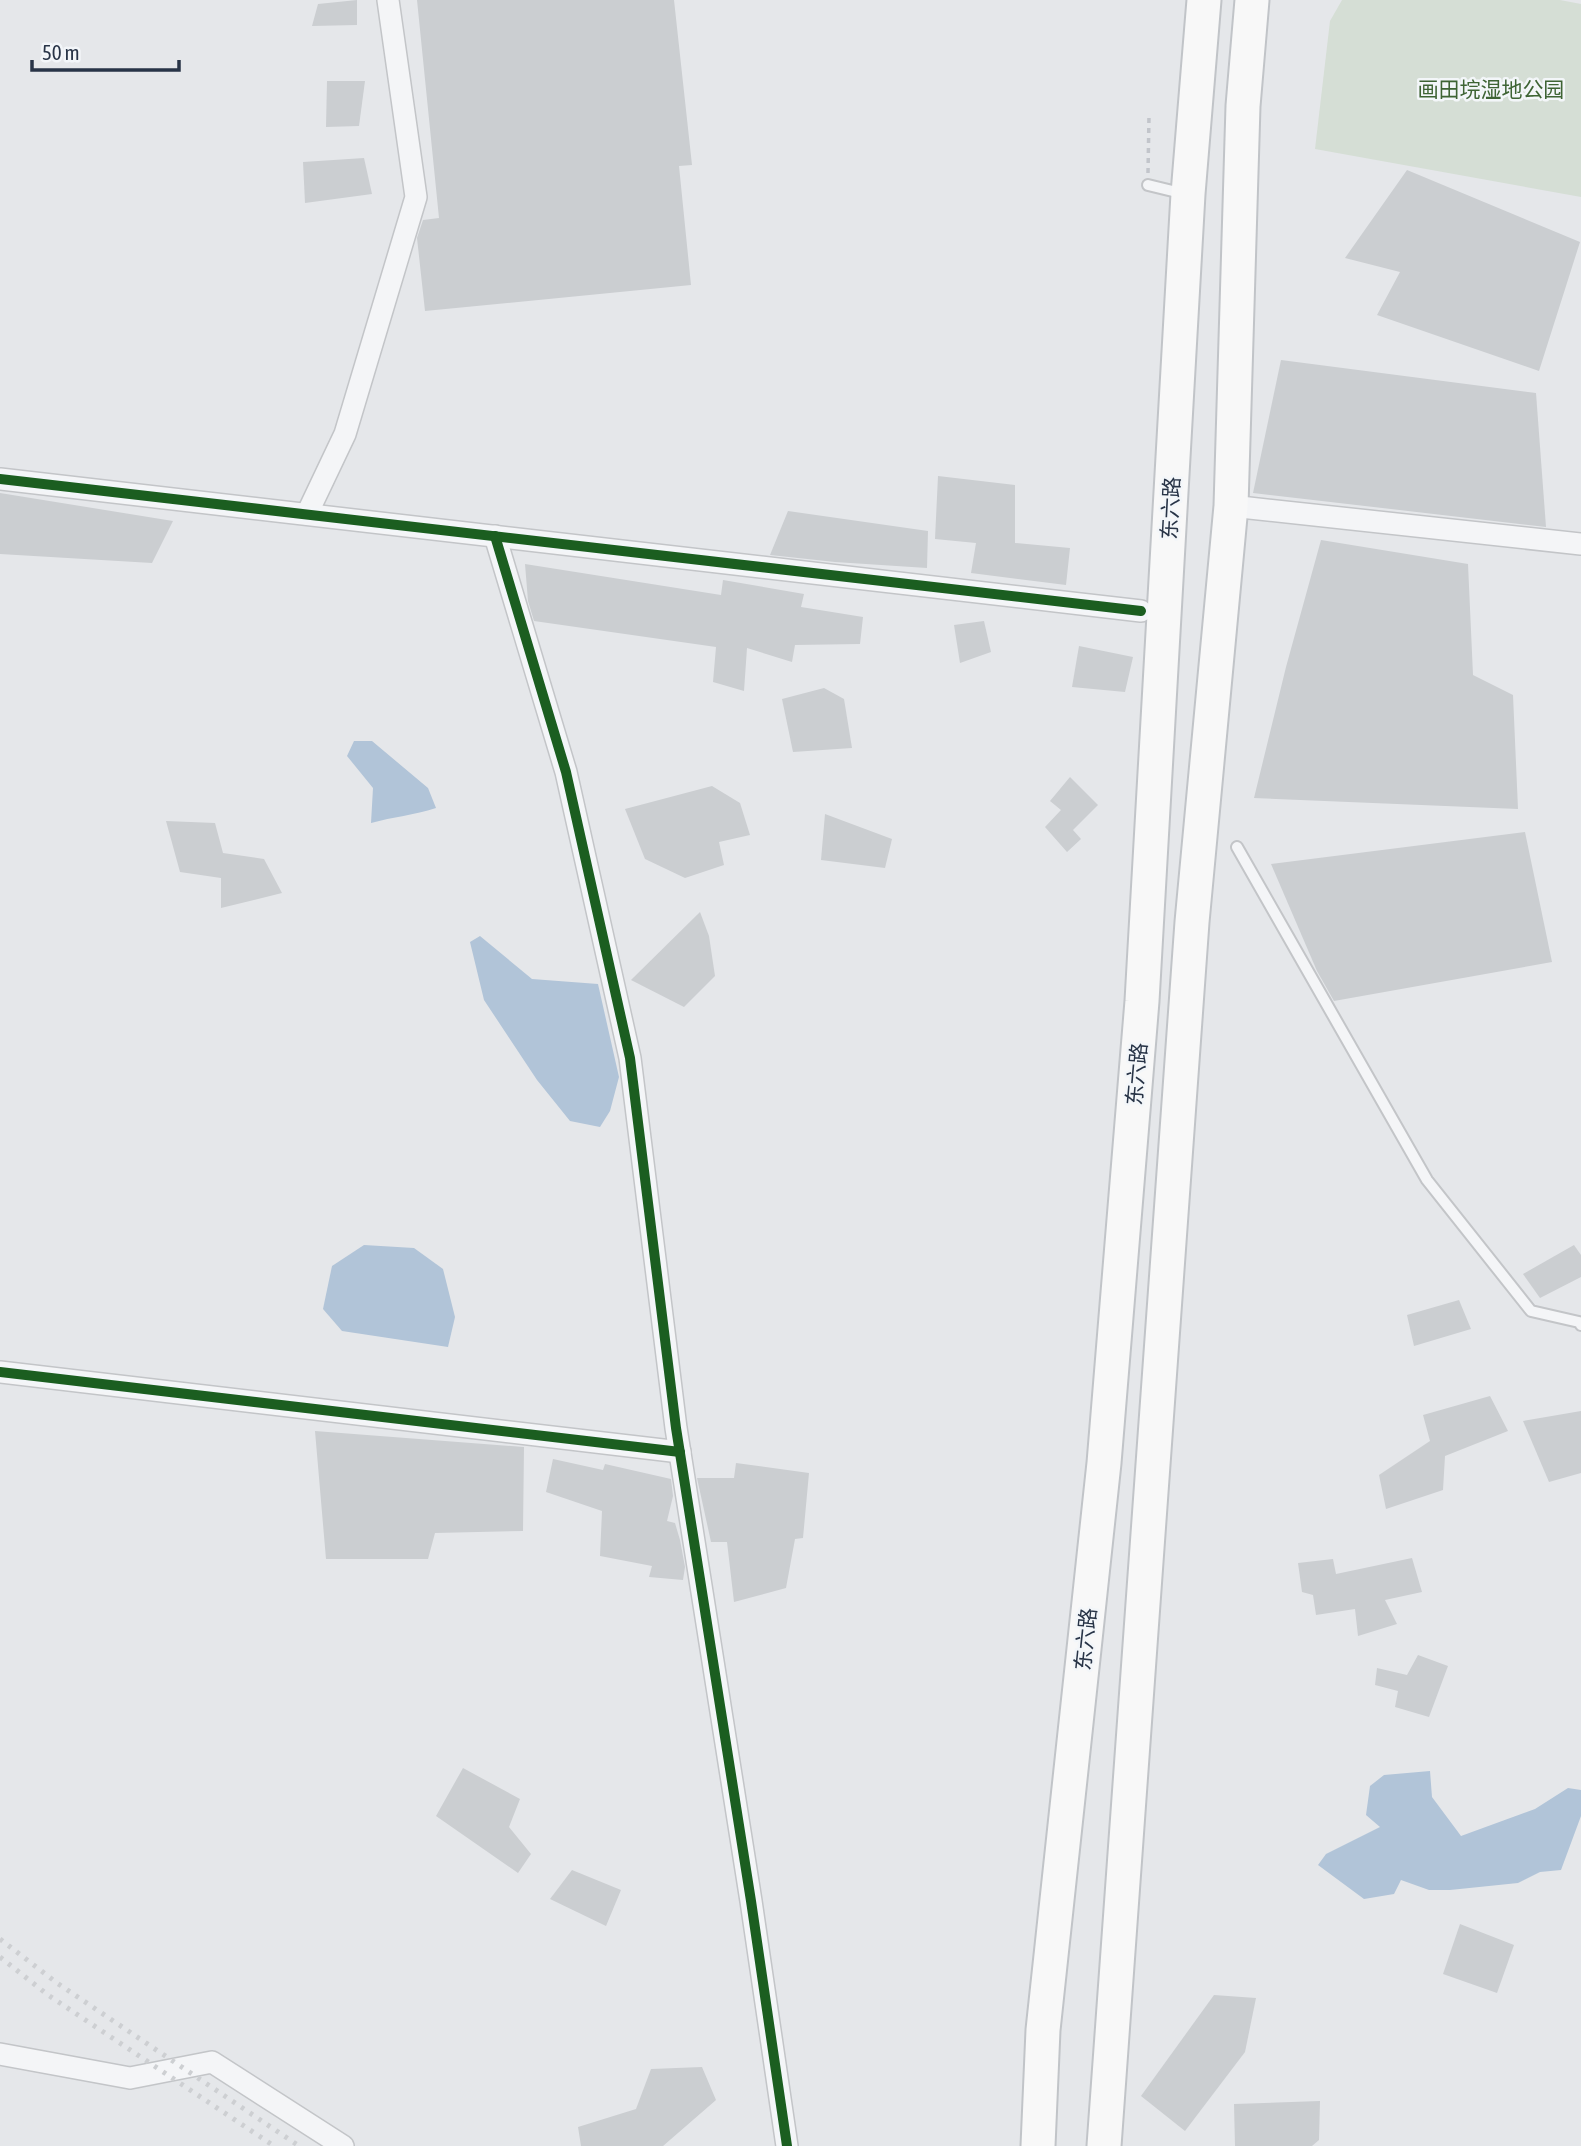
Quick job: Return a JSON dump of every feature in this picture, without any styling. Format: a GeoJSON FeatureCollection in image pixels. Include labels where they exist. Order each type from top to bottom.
{"type":"FeatureCollection","features":[{"type":"Feature","properties":{"kind":"main road","name":"东六路"},"geometry":{"type":"LineString","coordinates":[[1038,2146],[1043,2030],[1104,1463],[1142,1000],[1188,194],[1204,0]]}},
{"type":"Feature","properties":{"kind":"main road"},"geometry":{"type":"LineString","coordinates":[[1104,2146],[1192,922],[1231,506],[1243,106],[1252,0]]}},
{"type":"Feature","properties":{"kind":"street"},"geometry":{"type":"LineString","coordinates":[[306,514],[345,434],[416,197],[388,0]]}},
{"type":"Feature","properties":{"kind":"street"},"geometry":{"type":"LineString","coordinates":[[0,479],[1141,611]]}},
{"type":"Feature","properties":{"kind":"street"},"geometry":{"type":"LineString","coordinates":[[1231,506],[1581,544]]}},
{"type":"Feature","properties":{"kind":"street"},"geometry":{"type":"LineString","coordinates":[[495,536],[566,772],[630,1058],[680,1452],[787,2146]]}},
{"type":"Feature","properties":{"kind":"street"},"geometry":{"type":"LineString","coordinates":[[0,1372],[680,1452]]}},
{"type":"Feature","properties":{"kind":"street"},"geometry":{"type":"LineString","coordinates":[[0,2054],[130,2078],[212,2062],[344,2146]]}},
{"type":"Feature","properties":{"kind":"lane"},"geometry":{"type":"LineString","coordinates":[[1148,186],[1188,194]]}},
{"type":"Feature","properties":{"kind":"lane"},"geometry":{"type":"LineString","coordinates":[[1237,847],[1427,1180],[1531,1311],[1579,1322],[1581,1325]]}},
{"type":"Feature","properties":{"kind":"path"},"geometry":{"type":"LineString","coordinates":[[1148,186],[1149,116]]}},
{"type":"Feature","properties":{"kind":"green space","name":"画田垸湿地公园"},"geometry":{"type":"Polygon","coordinates":[[[1342,0],[1560,0],[1581,4],[1581,197],[1315,149],[1330,21],[1342,0]]]}},
{"type":"Feature","properties":{"kind":"water"},"geometry":{"type":"Polygon","coordinates":[[[354,741],[372,741],[428,788],[436,808],[371,823],[373,788],[347,756],[354,741]]]}},
{"type":"Feature","properties":{"kind":"water"},"geometry":{"type":"Polygon","coordinates":[[[480,936],[532,979],[598,984],[619,1077],[610,1111],[600,1127],[570,1121],[537,1080],[484,1000],[470,942],[480,936]]]}},
{"type":"Feature","properties":{"kind":"water"},"geometry":{"type":"Polygon","coordinates":[[[364,1245],[414,1248],[443,1269],[455,1317],[448,1347],[342,1331],[323,1309],[332,1266],[364,1245]]]}},
{"type":"Feature","properties":{"kind":"water"},"geometry":{"type":"Polygon","coordinates":[[[1430,1771],[1432,1797],[1461,1836],[1535,1809],[1568,1788],[1581,1790],[1581,1816],[1561,1870],[1540,1872],[1518,1883],[1450,1890],[1429,1890],[1401,1880],[1394,1894],[1364,1899],[1318,1865],[1326,1854],[1380,1827],[1366,1815],[1370,1786],[1384,1775],[1430,1771]]]}},
{"type":"Feature","properties":{"kind":"building"},"geometry":{"type":"Polygon","coordinates":[[[357,0],[357,25],[312,26],[318,4],[357,0]]]}},
{"type":"Feature","properties":{"kind":"building"},"geometry":{"type":"Polygon","coordinates":[[[417,0],[674,0],[692,165],[679,166],[691,285],[425,311],[417,238],[423,220],[439,218],[417,0]]]}},
{"type":"Feature","properties":{"kind":"building"},"geometry":{"type":"Polygon","coordinates":[[[327,81],[365,81],[359,126],[326,127],[327,81]]]}},
{"type":"Feature","properties":{"kind":"building"},"geometry":{"type":"Polygon","coordinates":[[[364,158],[372,194],[305,203],[303,162],[364,158]]]}},
{"type":"Feature","properties":{"kind":"building"},"geometry":{"type":"Polygon","coordinates":[[[1407,170],[1580,242],[1539,371],[1377,315],[1400,272],[1345,258],[1407,170]]]}},
{"type":"Feature","properties":{"kind":"building"},"geometry":{"type":"Polygon","coordinates":[[[1281,360],[1536,393],[1546,527],[1253,493],[1281,360]]]}},
{"type":"Feature","properties":{"kind":"building"},"geometry":{"type":"Polygon","coordinates":[[[938,476],[1015,485],[1015,543],[1070,548],[1066,585],[971,573],[976,543],[935,539],[938,476]]]}},
{"type":"Feature","properties":{"kind":"building"},"geometry":{"type":"Polygon","coordinates":[[[0,493],[173,521],[152,563],[0,554],[0,493]]]}},
{"type":"Feature","properties":{"kind":"building"},"geometry":{"type":"Polygon","coordinates":[[[788,511],[928,531],[927,568],[770,555],[788,511]]]}},
{"type":"Feature","properties":{"kind":"building"},"geometry":{"type":"Polygon","coordinates":[[[1321,540],[1468,564],[1473,675],[1513,695],[1518,809],[1254,798],[1321,540]]]}},
{"type":"Feature","properties":{"kind":"building"},"geometry":{"type":"Polygon","coordinates":[[[525,564],[721,595],[723,580],[804,594],[801,607],[863,617],[860,644],[795,645],[792,662],[747,648],[744,691],[713,682],[716,647],[534,621],[528,601],[525,564]]]}},
{"type":"Feature","properties":{"kind":"building"},"geometry":{"type":"Polygon","coordinates":[[[984,621],[991,652],[960,663],[954,625],[984,621]]]}},
{"type":"Feature","properties":{"kind":"building"},"geometry":{"type":"Polygon","coordinates":[[[1079,646],[1133,657],[1125,692],[1072,687],[1079,646]]]}},
{"type":"Feature","properties":{"kind":"building"},"geometry":{"type":"Polygon","coordinates":[[[824,688],[844,699],[852,748],[793,752],[782,699],[824,688]]]}},
{"type":"Feature","properties":{"kind":"building"},"geometry":{"type":"Polygon","coordinates":[[[1070,777],[1098,805],[1073,830],[1081,839],[1067,852],[1045,827],[1061,810],[1050,801],[1070,777]]]}},
{"type":"Feature","properties":{"kind":"building"},"geometry":{"type":"Polygon","coordinates":[[[712,786],[740,803],[750,835],[719,842],[724,865],[685,878],[645,859],[625,809],[712,786]]]}},
{"type":"Feature","properties":{"kind":"building"},"geometry":{"type":"Polygon","coordinates":[[[825,814],[892,839],[885,868],[821,860],[825,814]]]}},
{"type":"Feature","properties":{"kind":"building"},"geometry":{"type":"Polygon","coordinates":[[[166,821],[215,823],[223,853],[264,859],[282,893],[221,908],[221,878],[180,872],[166,821]]]}},
{"type":"Feature","properties":{"kind":"building"},"geometry":{"type":"Polygon","coordinates":[[[1525,832],[1552,962],[1334,1001],[1317,971],[1271,864],[1525,832]]]}},
{"type":"Feature","properties":{"kind":"building"},"geometry":{"type":"Polygon","coordinates":[[[700,912],[709,936],[715,976],[684,1007],[631,980],[700,912]]]}},
{"type":"Feature","properties":{"kind":"building"},"geometry":{"type":"Polygon","coordinates":[[[1574,1245],[1581,1255],[1581,1277],[1540,1298],[1523,1274],[1574,1245]]]}},
{"type":"Feature","properties":{"kind":"building"},"geometry":{"type":"Polygon","coordinates":[[[1459,1300],[1471,1329],[1414,1346],[1407,1315],[1459,1300]]]}},
{"type":"Feature","properties":{"kind":"building"},"geometry":{"type":"Polygon","coordinates":[[[1490,1396],[1508,1431],[1445,1456],[1443,1490],[1386,1509],[1379,1475],[1430,1441],[1423,1415],[1490,1396]]]}},
{"type":"Feature","properties":{"kind":"building"},"geometry":{"type":"Polygon","coordinates":[[[1581,1411],[1581,1473],[1549,1482],[1523,1421],[1581,1411]]]}},
{"type":"Feature","properties":{"kind":"building"},"geometry":{"type":"Polygon","coordinates":[[[315,1431],[524,1447],[523,1531],[435,1533],[428,1559],[326,1559],[315,1431]]]}},
{"type":"Feature","properties":{"kind":"building"},"geometry":{"type":"Polygon","coordinates":[[[553,1459],[603,1470],[605,1464],[671,1479],[673,1496],[667,1521],[675,1523],[680,1540],[685,1567],[683,1580],[649,1577],[652,1566],[600,1556],[602,1511],[546,1492],[553,1459]]]}},
{"type":"Feature","properties":{"kind":"building"},"geometry":{"type":"Polygon","coordinates":[[[736,1463],[809,1473],[803,1538],[795,1539],[786,1588],[734,1602],[727,1542],[711,1542],[697,1478],[734,1478],[736,1463]]]}},
{"type":"Feature","properties":{"kind":"building"},"geometry":{"type":"Polygon","coordinates":[[[1412,1558],[1422,1592],[1385,1600],[1397,1624],[1358,1636],[1355,1609],[1316,1615],[1313,1595],[1302,1592],[1298,1563],[1333,1559],[1336,1574],[1412,1558]]]}},
{"type":"Feature","properties":{"kind":"building"},"geometry":{"type":"Polygon","coordinates":[[[1418,1655],[1448,1666],[1429,1717],[1395,1707],[1398,1691],[1375,1685],[1377,1668],[1407,1675],[1418,1655]]]}},
{"type":"Feature","properties":{"kind":"building"},"geometry":{"type":"Polygon","coordinates":[[[463,1768],[520,1799],[509,1827],[531,1854],[518,1873],[436,1816],[463,1768]]]}},
{"type":"Feature","properties":{"kind":"building"},"geometry":{"type":"Polygon","coordinates":[[[572,1870],[621,1890],[606,1926],[550,1899],[572,1870]]]}},
{"type":"Feature","properties":{"kind":"building"},"geometry":{"type":"Polygon","coordinates":[[[1460,1924],[1514,1945],[1497,1993],[1443,1974],[1460,1924]]]}},
{"type":"Feature","properties":{"kind":"building"},"geometry":{"type":"Polygon","coordinates":[[[1214,1995],[1256,1998],[1245,2052],[1185,2131],[1141,2096],[1214,1995]]]}},
{"type":"Feature","properties":{"kind":"building"},"geometry":{"type":"Polygon","coordinates":[[[702,2067],[716,2100],[663,2146],[581,2146],[578,2127],[636,2109],[651,2069],[702,2067]]]}},
{"type":"Feature","properties":{"kind":"building"},"geometry":{"type":"Polygon","coordinates":[[[1320,2101],[1319,2140],[1312,2146],[1235,2146],[1234,2104],[1320,2101]]]}},
{"type":"Feature","properties":{"kind":"railway"},"geometry":{"type":"LineString","coordinates":[[0,1939],[57,1983],[299,2146]]}},
{"type":"Feature","properties":{"kind":"railway"},"geometry":{"type":"LineString","coordinates":[[0,1957],[48,1995],[274,2146]]}},
{"type":"Feature","properties":{"kind":"cycle path"},"geometry":{"type":"LineString","coordinates":[[0,479],[1141,611]]}},
{"type":"Feature","properties":{"kind":"cycle path"},"geometry":{"type":"LineString","coordinates":[[495,536],[566,772],[630,1058],[676,1428],[787,2146]]}},
{"type":"Feature","properties":{"kind":"cycle path"},"geometry":{"type":"LineString","coordinates":[[0,1372],[680,1452]]}}]}
